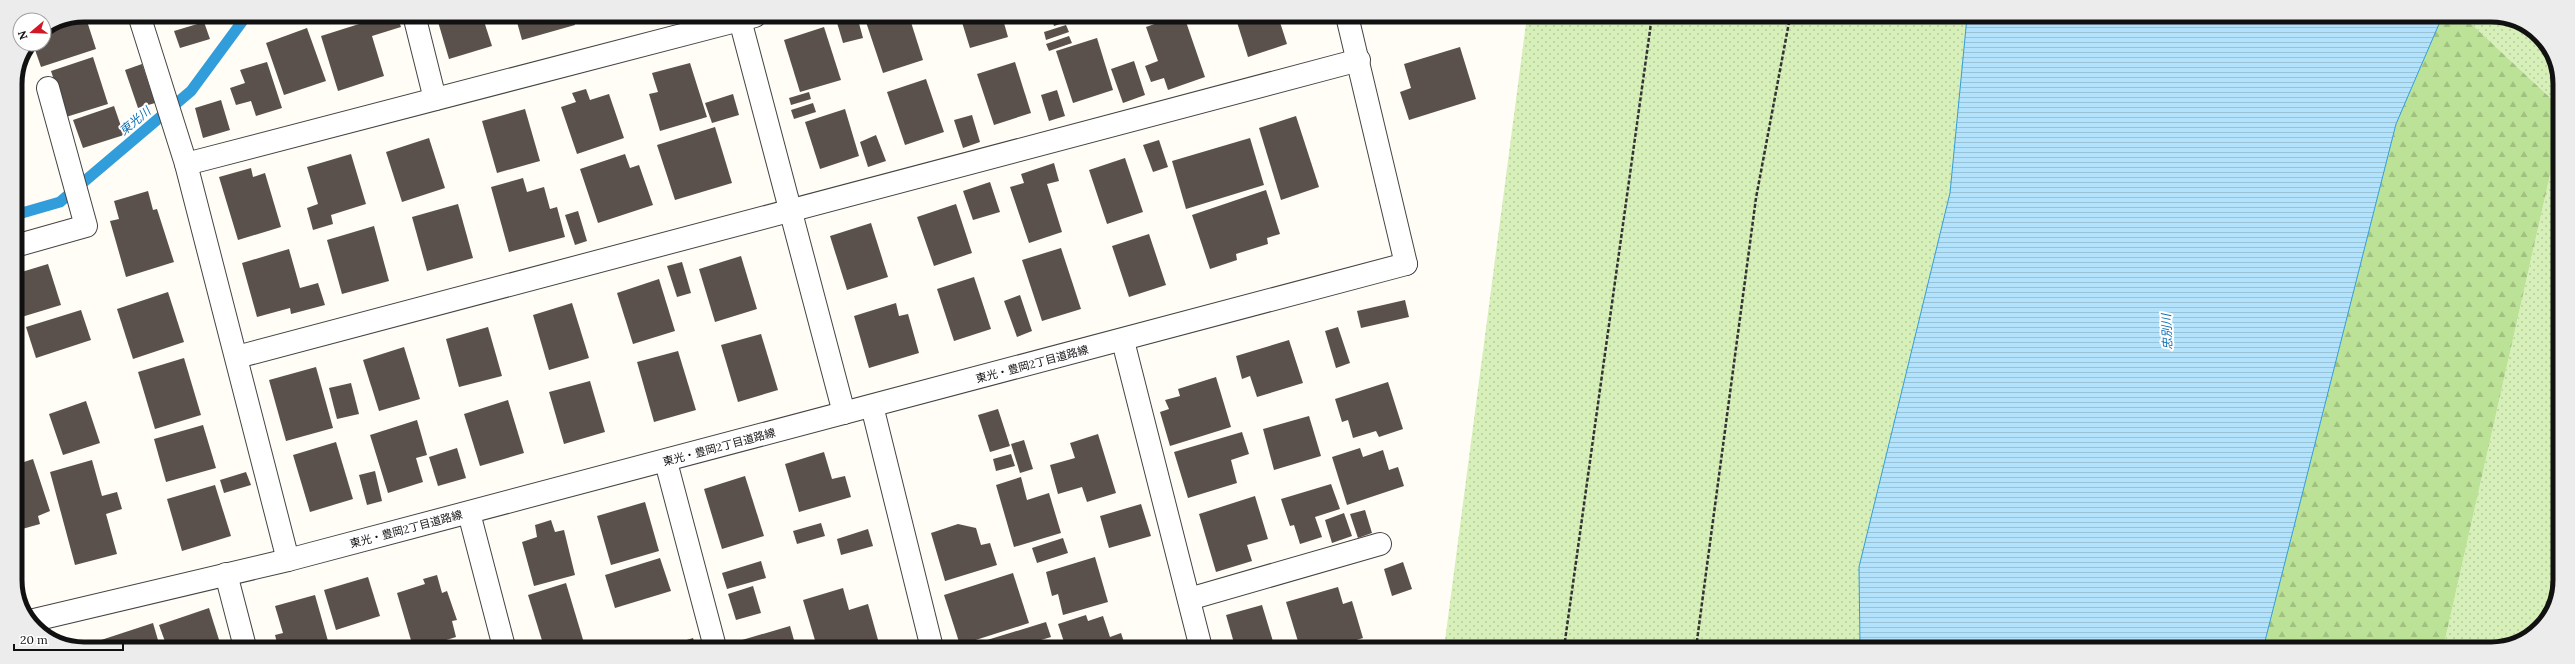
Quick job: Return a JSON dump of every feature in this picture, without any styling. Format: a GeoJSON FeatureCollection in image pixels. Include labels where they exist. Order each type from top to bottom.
{"type":"FeatureCollection","features":[{"type":"Feature","properties":{"kind":"street"},"geometry":{"type":"LineString","coordinates":[[141,22],[186,164],[237,357],[288,560]]}},
{"type":"Feature","properties":{"kind":"street"},"geometry":{"type":"LineString","coordinates":[[416,22],[435,98]]}},
{"type":"Feature","properties":{"kind":"street"},"geometry":{"type":"LineString","coordinates":[[186,164],[725,22]]}},
{"type":"Feature","properties":{"kind":"street"},"geometry":{"type":"LineString","coordinates":[[745,22],[790,211],[844,413]]}},
{"type":"Feature","properties":{"kind":"street"},"geometry":{"type":"LineString","coordinates":[[237,357],[1359,60],[1349,22]]}},
{"type":"Feature","properties":{"kind":"street","name":"東光・豊岡2丁目道路線"},"geometry":{"type":"LineString","coordinates":[[35,619],[288,560],[666,462],[844,413],[1123,341],[1406,264],[1359,60]]}},
{"type":"Feature","properties":{"kind":"street"},"geometry":{"type":"LineString","coordinates":[[22,244],[86,226],[48,88]]}},
{"type":"Feature","properties":{"kind":"street"},"geometry":{"type":"LineString","coordinates":[[1123,341],[1200,642]]}},
{"type":"Feature","properties":{"kind":"street"},"geometry":{"type":"LineString","coordinates":[[872,406],[931,642]]}},
{"type":"Feature","properties":{"kind":"street"},"geometry":{"type":"LineString","coordinates":[[666,462],[713,642]]}},
{"type":"Feature","properties":{"kind":"street"},"geometry":{"type":"LineString","coordinates":[[469,513],[503,642]]}},
{"type":"Feature","properties":{"kind":"street"},"geometry":{"type":"LineString","coordinates":[[1189,599],[1380,544]]}},
{"type":"Feature","properties":{"kind":"street"},"geometry":{"type":"LineString","coordinates":[[226,574],[244,642]]}},
{"type":"Feature","properties":{"kind":"path"},"geometry":{"type":"LineString","coordinates":[[1565,642],[1651,22]]}},
{"type":"Feature","properties":{"kind":"path"},"geometry":{"type":"LineString","coordinates":[[1697,642],[1756,198],[1789,22]]}},
{"type":"Feature","properties":{"kind":"green space"},"geometry":{"type":"Polygon","coordinates":[[[1526,22],[1967,22],[1950,193],[1859,567],[1860,642],[1445,642],[1526,22]]]}},
{"type":"Feature","properties":{"kind":"green space"},"geometry":{"type":"Polygon","coordinates":[[[2440,22],[2469,22],[2553,100],[2553,162],[2445,642],[2265,642],[2396,124],[2440,22]]]}},
{"type":"Feature","properties":{"kind":"green space"},"geometry":{"type":"Polygon","coordinates":[[[2469,22],[2491,22],[2511,25],[2522,30],[2538,43],[2545,53],[2552,72],[2553,100],[2469,22]]]}},
{"type":"Feature","properties":{"kind":"green space"},"geometry":{"type":"Polygon","coordinates":[[[2553,162],[2552,592],[2545,611],[2538,621],[2518,636],[2503,641],[2491,642],[2445,642],[2553,162]]]}},
{"type":"Feature","properties":{"kind":"water","name":"忠別川"},"geometry":{"type":"Polygon","coordinates":[[[1967,22],[2440,22],[2396,124],[2265,642],[1860,642],[1859,567],[1950,193],[1967,22]]]}},
{"type":"Feature","properties":{"kind":"building"},"geometry":{"type":"Polygon","coordinates":[[[87,22],[96,49],[41,67],[36,52],[52,52],[52,31],[72,23],[87,22]]]}},
{"type":"Feature","properties":{"kind":"building"},"geometry":{"type":"Polygon","coordinates":[[[204,22],[210,39],[180,48],[174,31],[204,22]]]}},
{"type":"Feature","properties":{"kind":"building"},"geometry":{"type":"Polygon","coordinates":[[[358,22],[399,22],[401,27],[372,36],[384,76],[338,91],[321,36],[359,24],[358,22]]]}},
{"type":"Feature","properties":{"kind":"building"},"geometry":{"type":"Polygon","coordinates":[[[438,22],[484,22],[492,46],[449,59],[438,22]]]}},
{"type":"Feature","properties":{"kind":"building"},"geometry":{"type":"Polygon","coordinates":[[[517,22],[574,22],[575,25],[522,40],[517,22]]]}},
{"type":"Feature","properties":{"kind":"building"},"geometry":{"type":"Polygon","coordinates":[[[837,22],[859,22],[863,38],[843,43],[837,22]]]}},
{"type":"Feature","properties":{"kind":"building"},"geometry":{"type":"Polygon","coordinates":[[[866,22],[911,22],[923,60],[883,73],[866,22]]]}},
{"type":"Feature","properties":{"kind":"building"},"geometry":{"type":"Polygon","coordinates":[[[962,22],[1004,22],[1008,37],[970,48],[962,22]]]}},
{"type":"Feature","properties":{"kind":"building"},"geometry":{"type":"Polygon","coordinates":[[[1053,22],[1066,22],[1054,26],[1053,22]]]}},
{"type":"Feature","properties":{"kind":"building"},"geometry":{"type":"Polygon","coordinates":[[[1160,22],[1186,22],[1205,77],[1168,90],[1164,78],[1151,82],[1145,66],[1158,61],[1146,27],[1160,22]]]}},
{"type":"Feature","properties":{"kind":"building"},"geometry":{"type":"Polygon","coordinates":[[[1237,22],[1280,22],[1287,44],[1248,57],[1237,22]]]}},
{"type":"Feature","properties":{"kind":"building"},"geometry":{"type":"Polygon","coordinates":[[[1066,25],[1069,32],[1046,40],[1044,32],[1066,25]]]}},
{"type":"Feature","properties":{"kind":"building"},"geometry":{"type":"Polygon","coordinates":[[[824,27],[841,80],[800,92],[784,40],[824,27]]]}},
{"type":"Feature","properties":{"kind":"building"},"geometry":{"type":"Polygon","coordinates":[[[307,28],[326,81],[284,95],[266,43],[307,28]]]}},
{"type":"Feature","properties":{"kind":"building"},"geometry":{"type":"Polygon","coordinates":[[[1069,36],[1072,43],[1049,51],[1046,44],[1069,36]]]}},
{"type":"Feature","properties":{"kind":"building"},"geometry":{"type":"Polygon","coordinates":[[[1097,38],[1113,90],[1073,103],[1056,51],[1097,38]]]}},
{"type":"Feature","properties":{"kind":"building"},"geometry":{"type":"Polygon","coordinates":[[[1460,47],[1476,99],[1409,120],[1400,92],[1411,88],[1404,64],[1460,47]]]}},
{"type":"Feature","properties":{"kind":"building"},"geometry":{"type":"Polygon","coordinates":[[[93,57],[108,104],[66,117],[51,71],[93,57]]]}},
{"type":"Feature","properties":{"kind":"building"},"geometry":{"type":"Polygon","coordinates":[[[1134,61],[1145,95],[1123,103],[1111,69],[1134,61]]]}},
{"type":"Feature","properties":{"kind":"building"},"geometry":{"type":"Polygon","coordinates":[[[267,62],[282,108],[256,116],[251,101],[236,105],[230,88],[245,83],[240,70],[267,62]]]}},
{"type":"Feature","properties":{"kind":"building"},"geometry":{"type":"Polygon","coordinates":[[[1015,62],[1031,113],[994,125],[977,74],[1015,62]]]}},
{"type":"Feature","properties":{"kind":"building"},"geometry":{"type":"Polygon","coordinates":[[[690,63],[707,117],[660,131],[649,94],[658,92],[652,73],[690,63]]]}},
{"type":"Feature","properties":{"kind":"building"},"geometry":{"type":"Polygon","coordinates":[[[142,64],[155,103],[138,108],[125,70],[142,64]]]}},
{"type":"Feature","properties":{"kind":"building"},"geometry":{"type":"Polygon","coordinates":[[[926,79],[944,132],[905,145],[887,92],[926,79]]]}},
{"type":"Feature","properties":{"kind":"building"},"geometry":{"type":"Polygon","coordinates":[[[586,89],[590,100],[609,94],[624,138],[577,154],[561,107],[576,102],[572,93],[586,89]]]}},
{"type":"Feature","properties":{"kind":"building"},"geometry":{"type":"Polygon","coordinates":[[[1057,90],[1065,116],[1049,121],[1041,95],[1057,90]]]}},
{"type":"Feature","properties":{"kind":"building"},"geometry":{"type":"Polygon","coordinates":[[[809,92],[811,99],[791,105],[789,98],[809,92]]]}},
{"type":"Feature","properties":{"kind":"building"},"geometry":{"type":"Polygon","coordinates":[[[733,94],[739,115],[712,123],[705,103],[733,94]]]}},
{"type":"Feature","properties":{"kind":"building"},"geometry":{"type":"Polygon","coordinates":[[[221,100],[230,130],[203,138],[195,108],[221,100]]]}},
{"type":"Feature","properties":{"kind":"building"},"geometry":{"type":"Polygon","coordinates":[[[813,103],[816,112],[794,119],[791,110],[813,103]]]}},
{"type":"Feature","properties":{"kind":"building"},"geometry":{"type":"Polygon","coordinates":[[[114,106],[124,135],[83,148],[73,120],[114,106]]]}},
{"type":"Feature","properties":{"kind":"building"},"geometry":{"type":"Polygon","coordinates":[[[525,109],[540,161],[497,173],[482,121],[525,109]]]}},
{"type":"Feature","properties":{"kind":"building"},"geometry":{"type":"Polygon","coordinates":[[[845,109],[859,156],[820,169],[805,122],[845,109]]]}},
{"type":"Feature","properties":{"kind":"building"},"geometry":{"type":"Polygon","coordinates":[[[972,115],[980,142],[963,148],[954,120],[972,115]]]}},
{"type":"Feature","properties":{"kind":"building"},"geometry":{"type":"Polygon","coordinates":[[[1296,116],[1319,187],[1281,200],[1259,128],[1296,116]]]}},
{"type":"Feature","properties":{"kind":"building"},"geometry":{"type":"Polygon","coordinates":[[[715,127],[732,183],[675,200],[657,145],[715,127]]]}},
{"type":"Feature","properties":{"kind":"building"},"geometry":{"type":"Polygon","coordinates":[[[876,135],[886,161],[868,167],[860,142],[876,135]]]}},
{"type":"Feature","properties":{"kind":"building"},"geometry":{"type":"Polygon","coordinates":[[[429,138],[445,188],[402,202],[386,152],[429,138]]]}},
{"type":"Feature","properties":{"kind":"building"},"geometry":{"type":"Polygon","coordinates":[[[1250,138],[1264,185],[1186,209],[1172,161],[1250,138]]]}},
{"type":"Feature","properties":{"kind":"building"},"geometry":{"type":"Polygon","coordinates":[[[1159,140],[1168,167],[1153,172],[1143,145],[1159,140]]]}},
{"type":"Feature","properties":{"kind":"building"},"geometry":{"type":"Polygon","coordinates":[[[351,154],[366,204],[331,215],[333,224],[313,230],[307,208],[318,204],[307,167],[351,154]]]}},
{"type":"Feature","properties":{"kind":"building"},"geometry":{"type":"Polygon","coordinates":[[[625,154],[630,168],[639,165],[653,205],[598,223],[580,169],[625,154]]]}},
{"type":"Feature","properties":{"kind":"building"},"geometry":{"type":"Polygon","coordinates":[[[1125,158],[1143,212],[1107,224],[1089,170],[1125,158]]]}},
{"type":"Feature","properties":{"kind":"building"},"geometry":{"type":"Polygon","coordinates":[[[1054,163],[1059,181],[1047,184],[1062,232],[1029,243],[1010,187],[1024,183],[1021,174],[1054,163]]]}},
{"type":"Feature","properties":{"kind":"building"},"geometry":{"type":"Polygon","coordinates":[[[251,168],[253,177],[265,173],[281,227],[238,240],[219,177],[251,168]]]}},
{"type":"Feature","properties":{"kind":"building"},"geometry":{"type":"Polygon","coordinates":[[[523,178],[527,192],[544,187],[550,209],[557,207],[565,237],[509,252],[491,187],[523,178]]]}},
{"type":"Feature","properties":{"kind":"building"},"geometry":{"type":"Polygon","coordinates":[[[990,182],[1000,212],[973,220],[963,191],[990,182]]]}},
{"type":"Feature","properties":{"kind":"building"},"geometry":{"type":"Polygon","coordinates":[[[1266,190],[1280,234],[1267,238],[1268,244],[1236,254],[1237,260],[1210,269],[1192,215],[1266,190]]]}},
{"type":"Feature","properties":{"kind":"building"},"geometry":{"type":"Polygon","coordinates":[[[148,191],[153,210],[157,209],[174,262],[126,277],[110,221],[119,219],[114,201],[148,191]]]}},
{"type":"Feature","properties":{"kind":"building"},"geometry":{"type":"Polygon","coordinates":[[[458,204],[473,258],[427,271],[412,217],[458,204]]]}},
{"type":"Feature","properties":{"kind":"building"},"geometry":{"type":"Polygon","coordinates":[[[956,204],[972,253],[934,266],[917,217],[956,204]]]}},
{"type":"Feature","properties":{"kind":"building"},"geometry":{"type":"Polygon","coordinates":[[[578,211],[587,241],[575,245],[565,215],[578,211]]]}},
{"type":"Feature","properties":{"kind":"building"},"geometry":{"type":"Polygon","coordinates":[[[871,223],[888,277],[847,290],[830,236],[871,223]]]}},
{"type":"Feature","properties":{"kind":"building"},"geometry":{"type":"Polygon","coordinates":[[[374,226],[389,281],[342,294],[327,240],[374,226]]]}},
{"type":"Feature","properties":{"kind":"building"},"geometry":{"type":"Polygon","coordinates":[[[1149,234],[1166,285],[1129,297],[1112,246],[1149,234]]]}},
{"type":"Feature","properties":{"kind":"building"},"geometry":{"type":"Polygon","coordinates":[[[1061,248],[1081,309],[1042,321],[1022,260],[1061,248]]]}},
{"type":"Feature","properties":{"kind":"building"},"geometry":{"type":"Polygon","coordinates":[[[289,249],[300,288],[318,283],[325,305],[291,314],[290,308],[257,317],[242,263],[289,249]]]}},
{"type":"Feature","properties":{"kind":"building"},"geometry":{"type":"Polygon","coordinates":[[[741,256],[757,309],[715,322],[699,269],[741,256]]]}},
{"type":"Feature","properties":{"kind":"building"},"geometry":{"type":"Polygon","coordinates":[[[682,262],[691,293],[677,297],[667,266],[682,262]]]}},
{"type":"Feature","properties":{"kind":"building"},"geometry":{"type":"Polygon","coordinates":[[[48,264],[61,305],[22,317],[22,272],[48,264]]]}},
{"type":"Feature","properties":{"kind":"building"},"geometry":{"type":"Polygon","coordinates":[[[974,277],[991,329],[954,341],[937,289],[974,277]]]}},
{"type":"Feature","properties":{"kind":"building"},"geometry":{"type":"Polygon","coordinates":[[[659,279],[675,331],[633,344],[617,293],[659,279]]]}},
{"type":"Feature","properties":{"kind":"building"},"geometry":{"type":"Polygon","coordinates":[[[168,292],[184,342],[133,359],[117,309],[168,292]]]}},
{"type":"Feature","properties":{"kind":"building"},"geometry":{"type":"Polygon","coordinates":[[[1020,295],[1032,331],[1017,337],[1004,301],[1020,295]]]}},
{"type":"Feature","properties":{"kind":"building"},"geometry":{"type":"Polygon","coordinates":[[[1405,300],[1409,317],[1361,328],[1357,311],[1405,300]]]}},
{"type":"Feature","properties":{"kind":"building"},"geometry":{"type":"Polygon","coordinates":[[[572,303],[589,358],[549,370],[533,315],[572,303]]]}},
{"type":"Feature","properties":{"kind":"building"},"geometry":{"type":"Polygon","coordinates":[[[896,303],[899,316],[908,314],[919,353],[869,368],[854,316],[896,303]]]}},
{"type":"Feature","properties":{"kind":"building"},"geometry":{"type":"Polygon","coordinates":[[[81,310],[91,340],[36,358],[26,327],[81,310]]]}},
{"type":"Feature","properties":{"kind":"building"},"geometry":{"type":"Polygon","coordinates":[[[488,327],[502,376],[459,387],[446,339],[488,327]]]}},
{"type":"Feature","properties":{"kind":"building"},"geometry":{"type":"Polygon","coordinates":[[[1338,327],[1350,363],[1336,368],[1325,331],[1338,327]]]}},
{"type":"Feature","properties":{"kind":"building"},"geometry":{"type":"Polygon","coordinates":[[[761,334],[778,390],[738,402],[721,345],[761,334]]]}},
{"type":"Feature","properties":{"kind":"building"},"geometry":{"type":"Polygon","coordinates":[[[1289,340],[1303,383],[1257,397],[1250,376],[1242,379],[1236,356],[1289,340]]]}},
{"type":"Feature","properties":{"kind":"building"},"geometry":{"type":"Polygon","coordinates":[[[404,347],[420,399],[379,411],[363,360],[404,347]]]}},
{"type":"Feature","properties":{"kind":"building"},"geometry":{"type":"Polygon","coordinates":[[[678,351],[696,410],[654,422],[637,362],[678,351]]]}},
{"type":"Feature","properties":{"kind":"building"},"geometry":{"type":"Polygon","coordinates":[[[184,358],[201,415],[155,429],[138,372],[184,358]]]}},
{"type":"Feature","properties":{"kind":"building"},"geometry":{"type":"Polygon","coordinates":[[[316,367],[333,428],[286,441],[269,380],[316,367]]]}},
{"type":"Feature","properties":{"kind":"building"},"geometry":{"type":"Polygon","coordinates":[[[1216,377],[1231,427],[1170,446],[1160,412],[1169,409],[1165,400],[1180,396],[1178,389],[1216,377]]]}},
{"type":"Feature","properties":{"kind":"building"},"geometry":{"type":"Polygon","coordinates":[[[590,381],[605,432],[564,444],[549,392],[590,381]]]}},
{"type":"Feature","properties":{"kind":"building"},"geometry":{"type":"Polygon","coordinates":[[[1388,382],[1403,429],[1379,437],[1376,431],[1353,438],[1348,420],[1342,422],[1335,399],[1388,382]]]}},
{"type":"Feature","properties":{"kind":"building"},"geometry":{"type":"Polygon","coordinates":[[[351,383],[359,414],[337,419],[329,388],[351,383]]]}},
{"type":"Feature","properties":{"kind":"building"},"geometry":{"type":"Polygon","coordinates":[[[508,400],[524,453],[480,466],[464,414],[508,400]]]}},
{"type":"Feature","properties":{"kind":"building"},"geometry":{"type":"Polygon","coordinates":[[[86,401],[100,443],[63,455],[49,414],[86,401]]]}},
{"type":"Feature","properties":{"kind":"building"},"geometry":{"type":"Polygon","coordinates":[[[998,409],[1010,446],[990,452],[978,415],[998,409]]]}},
{"type":"Feature","properties":{"kind":"building"},"geometry":{"type":"Polygon","coordinates":[[[1309,416],[1321,456],[1274,470],[1263,429],[1309,416]]]}},
{"type":"Feature","properties":{"kind":"building"},"geometry":{"type":"Polygon","coordinates":[[[417,420],[427,455],[416,458],[423,482],[388,493],[370,435],[417,420]]]}},
{"type":"Feature","properties":{"kind":"building"},"geometry":{"type":"Polygon","coordinates":[[[203,425],[216,468],[166,482],[154,439],[203,425]]]}},
{"type":"Feature","properties":{"kind":"building"},"geometry":{"type":"Polygon","coordinates":[[[1242,432],[1249,454],[1231,460],[1237,483],[1188,498],[1174,452],[1242,432]]]}},
{"type":"Feature","properties":{"kind":"building"},"geometry":{"type":"Polygon","coordinates":[[[1098,434],[1116,493],[1087,502],[1082,487],[1058,494],[1050,465],[1075,458],[1070,443],[1098,434]]]}},
{"type":"Feature","properties":{"kind":"building"},"geometry":{"type":"Polygon","coordinates":[[[1024,440],[1033,469],[1020,473],[1011,444],[1024,440]]]}},
{"type":"Feature","properties":{"kind":"building"},"geometry":{"type":"Polygon","coordinates":[[[336,442],[353,499],[310,512],[293,455],[336,442]]]}},
{"type":"Feature","properties":{"kind":"building"},"geometry":{"type":"Polygon","coordinates":[[[457,448],[466,478],[438,486],[429,457],[457,448]]]}},
{"type":"Feature","properties":{"kind":"building"},"geometry":{"type":"Polygon","coordinates":[[[1360,448],[1363,457],[1383,450],[1389,470],[1398,467],[1404,486],[1347,505],[1332,457],[1360,448]]]}},
{"type":"Feature","properties":{"kind":"building"},"geometry":{"type":"Polygon","coordinates":[[[824,452],[832,479],[845,476],[851,497],[799,512],[785,464],[824,452]]]}},
{"type":"Feature","properties":{"kind":"building"},"geometry":{"type":"Polygon","coordinates":[[[1011,454],[1015,466],[996,471],[993,459],[1011,454]]]}},
{"type":"Feature","properties":{"kind":"building"},"geometry":{"type":"Polygon","coordinates":[[[33,459],[50,511],[38,516],[40,524],[22,529],[22,463],[33,459]]]}},
{"type":"Feature","properties":{"kind":"building"},"geometry":{"type":"Polygon","coordinates":[[[92,460],[102,496],[117,492],[122,509],[106,514],[117,554],[75,565],[50,472],[92,460]]]}},
{"type":"Feature","properties":{"kind":"building"},"geometry":{"type":"Polygon","coordinates":[[[375,471],[382,501],[367,505],[359,475],[375,471]]]}},
{"type":"Feature","properties":{"kind":"building"},"geometry":{"type":"Polygon","coordinates":[[[246,472],[251,485],[224,493],[220,480],[246,472]]]}},
{"type":"Feature","properties":{"kind":"building"},"geometry":{"type":"Polygon","coordinates":[[[745,476],[764,536],[722,549],[704,489],[745,476]]]}},
{"type":"Feature","properties":{"kind":"building"},"geometry":{"type":"Polygon","coordinates":[[[1021,477],[1027,500],[1049,493],[1061,533],[1014,547],[996,485],[1021,477]]]}},
{"type":"Feature","properties":{"kind":"building"},"geometry":{"type":"Polygon","coordinates":[[[1331,484],[1340,509],[1315,517],[1322,537],[1300,544],[1294,525],[1290,526],[1281,499],[1331,484]]]}},
{"type":"Feature","properties":{"kind":"building"},"geometry":{"type":"Polygon","coordinates":[[[215,485],[231,536],[182,551],[167,499],[215,485]]]}},
{"type":"Feature","properties":{"kind":"building"},"geometry":{"type":"Polygon","coordinates":[[[1255,496],[1268,539],[1247,545],[1252,561],[1216,572],[1199,514],[1255,496]]]}},
{"type":"Feature","properties":{"kind":"building"},"geometry":{"type":"Polygon","coordinates":[[[645,502],[659,551],[611,565],[597,516],[645,502]]]}},
{"type":"Feature","properties":{"kind":"building"},"geometry":{"type":"Polygon","coordinates":[[[1141,504],[1151,536],[1109,548],[1100,516],[1141,504]]]}},
{"type":"Feature","properties":{"kind":"building"},"geometry":{"type":"Polygon","coordinates":[[[1365,510],[1372,533],[1358,538],[1350,514],[1365,510]]]}},
{"type":"Feature","properties":{"kind":"building"},"geometry":{"type":"Polygon","coordinates":[[[1344,513],[1352,536],[1332,543],[1325,520],[1344,513]]]}},
{"type":"Feature","properties":{"kind":"building"},"geometry":{"type":"Polygon","coordinates":[[[551,520],[555,532],[564,530],[575,575],[534,586],[522,542],[537,537],[535,525],[551,520]]]}},
{"type":"Feature","properties":{"kind":"building"},"geometry":{"type":"Polygon","coordinates":[[[821,523],[825,536],[797,544],[793,531],[821,523]]]}},
{"type":"Feature","properties":{"kind":"building"},"geometry":{"type":"Polygon","coordinates":[[[958,524],[976,528],[981,545],[990,543],[997,565],[945,581],[931,533],[958,524]]]}},
{"type":"Feature","properties":{"kind":"building"},"geometry":{"type":"Polygon","coordinates":[[[868,529],[873,546],[841,555],[837,539],[868,529]]]}},
{"type":"Feature","properties":{"kind":"building"},"geometry":{"type":"Polygon","coordinates":[[[1063,538],[1068,553],[1037,563],[1032,548],[1063,538]]]}},
{"type":"Feature","properties":{"kind":"building"},"geometry":{"type":"Polygon","coordinates":[[[1095,557],[1108,602],[1063,615],[1058,594],[1052,596],[1046,572],[1095,557]]]}},
{"type":"Feature","properties":{"kind":"building"},"geometry":{"type":"Polygon","coordinates":[[[660,558],[671,591],[615,608],[605,575],[660,558]]]}},
{"type":"Feature","properties":{"kind":"building"},"geometry":{"type":"Polygon","coordinates":[[[761,561],[766,578],[727,589],[722,573],[761,561]]]}},
{"type":"Feature","properties":{"kind":"building"},"geometry":{"type":"Polygon","coordinates":[[[1403,562],[1412,589],[1392,596],[1384,569],[1403,562]]]}},
{"type":"Feature","properties":{"kind":"building"},"geometry":{"type":"Polygon","coordinates":[[[1013,573],[1029,623],[969,642],[959,642],[944,595],[1013,573]]]}},
{"type":"Feature","properties":{"kind":"building"},"geometry":{"type":"Polygon","coordinates":[[[437,575],[442,593],[447,591],[457,620],[452,621],[456,637],[440,642],[412,642],[397,593],[425,584],[423,579],[437,575]]]}},
{"type":"Feature","properties":{"kind":"building"},"geometry":{"type":"Polygon","coordinates":[[[368,577],[380,616],[336,630],[324,590],[368,577]]]}},
{"type":"Feature","properties":{"kind":"building"},"geometry":{"type":"Polygon","coordinates":[[[566,583],[584,642],[542,642],[528,595],[566,583]]]}},
{"type":"Feature","properties":{"kind":"building"},"geometry":{"type":"Polygon","coordinates":[[[753,586],[761,613],[736,620],[728,594],[753,586]]]}},
{"type":"Feature","properties":{"kind":"building"},"geometry":{"type":"Polygon","coordinates":[[[1338,587],[1343,604],[1352,601],[1363,638],[1350,642],[1298,642],[1286,602],[1338,587]]]}},
{"type":"Feature","properties":{"kind":"building"},"geometry":{"type":"Polygon","coordinates":[[[843,588],[849,610],[868,604],[879,642],[816,642],[803,600],[843,588]]]}},
{"type":"Feature","properties":{"kind":"building"},"geometry":{"type":"Polygon","coordinates":[[[315,595],[328,641],[277,642],[275,635],[283,633],[275,606],[315,595]]]}},
{"type":"Feature","properties":{"kind":"building"},"geometry":{"type":"Polygon","coordinates":[[[1262,605],[1273,642],[1234,642],[1226,615],[1262,605]]]}},
{"type":"Feature","properties":{"kind":"building"},"geometry":{"type":"Polygon","coordinates":[[[209,608],[220,642],[165,642],[159,625],[209,608]]]}},
{"type":"Feature","properties":{"kind":"building"},"geometry":{"type":"Polygon","coordinates":[[[1086,615],[1088,621],[1103,616],[1110,637],[1121,633],[1124,642],[1064,642],[1058,624],[1086,615]]]}},
{"type":"Feature","properties":{"kind":"building"},"geometry":{"type":"Polygon","coordinates":[[[1046,622],[1051,637],[1034,642],[981,642],[1046,622]]]}},
{"type":"Feature","properties":{"kind":"building"},"geometry":{"type":"Polygon","coordinates":[[[153,623],[159,642],[95,642],[153,623]]]}},
{"type":"Feature","properties":{"kind":"building"},"geometry":{"type":"Polygon","coordinates":[[[790,626],[795,642],[743,642],[742,640],[790,626]]]}},
{"type":"Feature","properties":{"kind":"building"},"geometry":{"type":"Polygon","coordinates":[[[693,638],[694,642],[681,642],[693,638]]]}},
{"type":"Feature","properties":{"kind":"waterway","name":"東光川"},"geometry":{"type":"LineString","coordinates":[[22,213],[60,202],[191,91],[242,22]]}}]}
